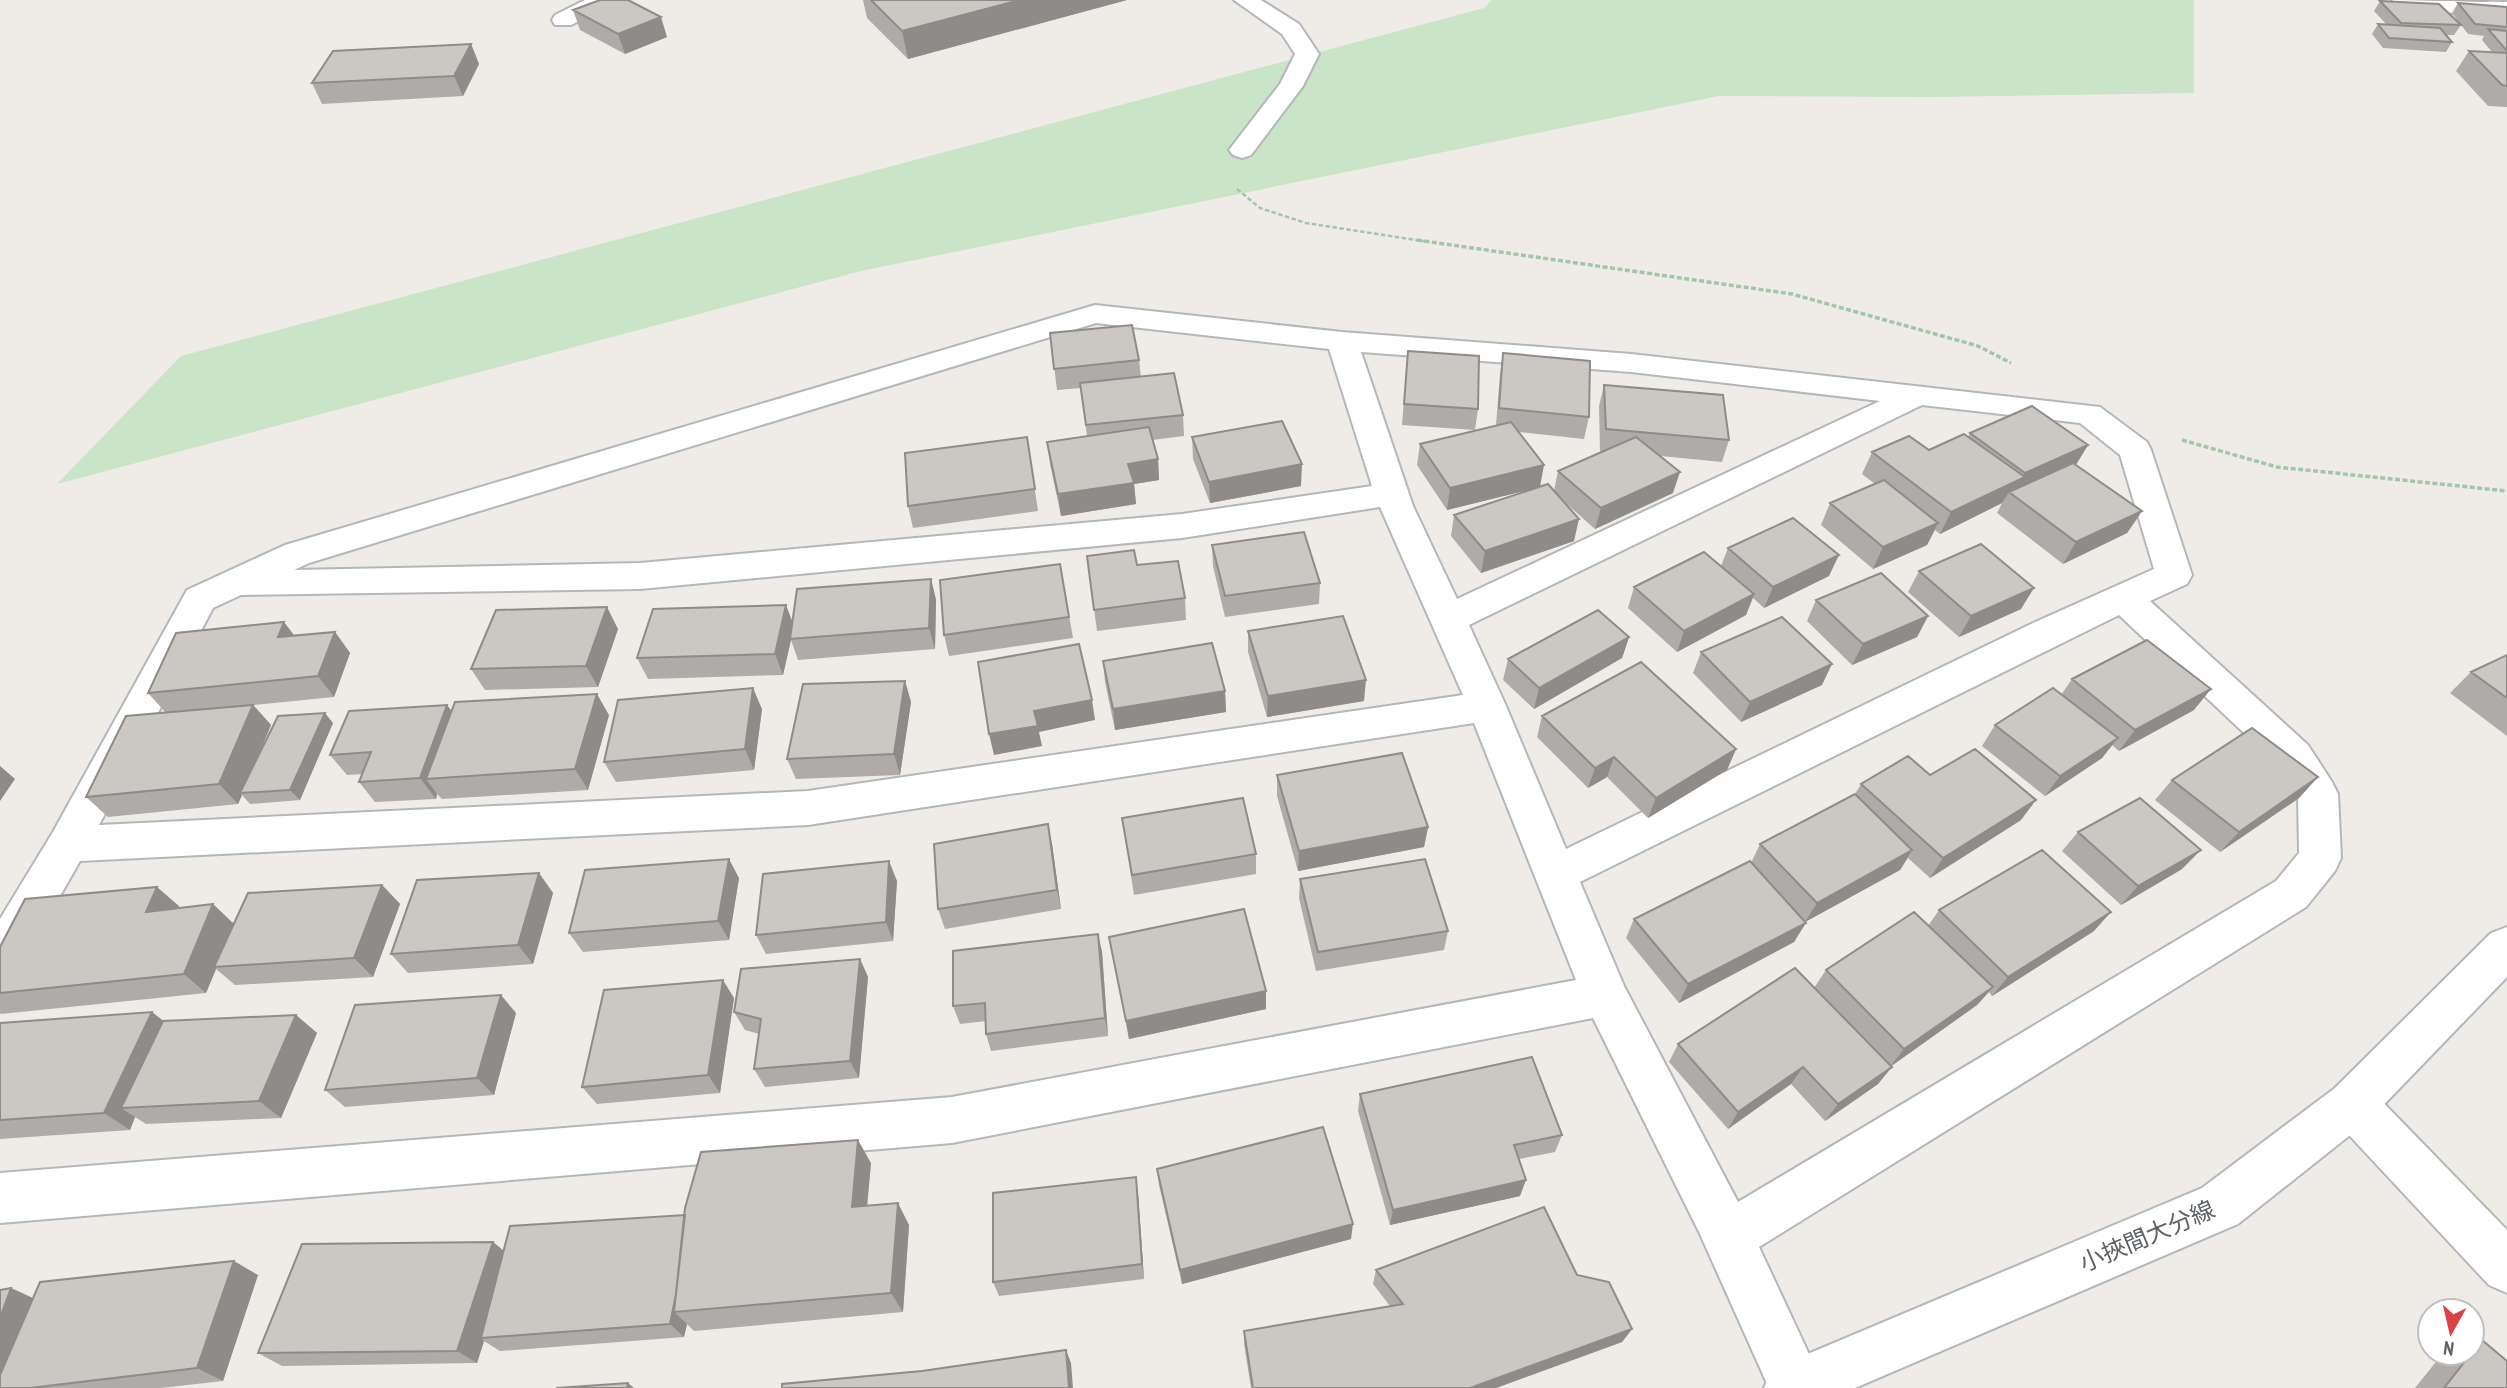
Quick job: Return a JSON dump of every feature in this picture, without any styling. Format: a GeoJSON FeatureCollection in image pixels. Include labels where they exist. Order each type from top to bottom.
{"type":"FeatureCollection","features":[{"type":"Feature","properties":{"kind":"street"},"geometry":{"type":"LineString","coordinates":[[563,20],[603,0]]}},
{"type":"Feature","properties":{"kind":"street"},"geometry":{"type":"LineString","coordinates":[[1242,150],[1291,86],[1307,54],[1291,29],[1245,0]]}},
{"type":"Feature","properties":{"kind":"street"},"geometry":{"type":"LineString","coordinates":[[2402,3],[2507,9]]}},
{"type":"Feature","properties":{"kind":"street"},"geometry":{"type":"LineString","coordinates":[[0,959],[68,844],[200,599],[297,554],[1094,314],[1342,341],[1631,363],[2089,414],[2135,450],[2174,575],[2044,634],[1556,874]]}},
{"type":"Feature","properties":{"kind":"street"},"geometry":{"type":"LineString","coordinates":[[1342,341],[1392,494],[1487,706],[1605,995],[1727,1237],[1794,1387]]}},
{"type":"Feature","properties":{"kind":"street"},"geometry":{"type":"LineString","coordinates":[[1448,620],[1918,395]]}},
{"type":"Feature","properties":{"kind":"street"},"geometry":{"type":"LineString","coordinates":[[231,585],[640,576],[1182,526],[1392,494]]}},
{"type":"Feature","properties":{"kind":"street"},"geometry":{"type":"LineString","coordinates":[[1727,1237],[2291,894],[2320,858],[2318,794],[2294,756],[2125,599]]}},
{"type":"Feature","properties":{"kind":"street"},"geometry":{"type":"LineString","coordinates":[[68,844],[808,808],[1487,706]]}},
{"type":"Feature","properties":{"kind":"street","name":"小挾間大分線"},"geometry":{"type":"LineString","coordinates":[[1794,1387],[2220,1206],[2352,1104],[2507,947]]}},
{"type":"Feature","properties":{"kind":"street"},"geometry":{"type":"LineString","coordinates":[[0,1198],[952,1120],[1605,995]]}},
{"type":"Feature","properties":{"kind":"street"},"geometry":{"type":"LineString","coordinates":[[2352,1104],[2507,1267]]}},
{"type":"Feature","properties":{"kind":"path"},"geometry":{"type":"LineString","coordinates":[[1242,150],[1231,179],[1233,186],[1261,208],[1306,223],[1792,294],[1978,346],[2023,368]]}},
{"type":"Feature","properties":{"kind":"path"},"geometry":{"type":"LineString","coordinates":[[2170,436],[2277,467],[2507,491]]}},
{"type":"Feature","properties":{"kind":"green space"},"geometry":{"type":"Polygon","coordinates":[[[1492,0],[2194,0],[2194,93],[1932,97],[1719,96],[861,271],[57,484],[181,356],[1484,8],[1492,0]]]}},
{"type":"Feature","properties":{"kind":"building"},"geometry":{"type":"Polygon","coordinates":[[[600,0],[628,0],[661,17],[618,34],[573,10],[600,0]]]}},
{"type":"Feature","properties":{"kind":"building"},"geometry":{"type":"Polygon","coordinates":[[[871,0],[1020,0],[902,31],[871,0]]]}},
{"type":"Feature","properties":{"kind":"building"},"geometry":{"type":"Polygon","coordinates":[[[2380,1],[2439,4],[2461,25],[2401,23],[2380,1]]]}},
{"type":"Feature","properties":{"kind":"building"},"geometry":{"type":"Polygon","coordinates":[[[2458,3],[2507,7],[2507,27],[2475,24],[2458,3]]]}},
{"type":"Feature","properties":{"kind":"building"},"geometry":{"type":"Polygon","coordinates":[[[2378,24],[2440,28],[2452,42],[2389,38],[2378,24]]]}},
{"type":"Feature","properties":{"kind":"building"},"geometry":{"type":"Polygon","coordinates":[[[2488,29],[2507,31],[2507,51],[2488,29]]]}},
{"type":"Feature","properties":{"kind":"building"},"geometry":{"type":"Polygon","coordinates":[[[471,44],[454,76],[312,83],[333,51],[471,44]]]}},
{"type":"Feature","properties":{"kind":"building"},"geometry":{"type":"Polygon","coordinates":[[[2469,51],[2507,53],[2507,86],[2502,85],[2469,51]]]}},
{"type":"Feature","properties":{"kind":"building"},"geometry":{"type":"Polygon","coordinates":[[[1132,325],[1139,360],[1054,369],[1050,333],[1132,325]]]}},
{"type":"Feature","properties":{"kind":"building"},"geometry":{"type":"Polygon","coordinates":[[[1408,351],[1479,356],[1478,409],[1404,404],[1408,351]]]}},
{"type":"Feature","properties":{"kind":"building"},"geometry":{"type":"Polygon","coordinates":[[[1503,353],[1590,361],[1589,417],[1499,408],[1503,353]]]}},
{"type":"Feature","properties":{"kind":"building"},"geometry":{"type":"Polygon","coordinates":[[[1174,373],[1183,415],[1086,425],[1080,383],[1174,373]]]}},
{"type":"Feature","properties":{"kind":"building"},"geometry":{"type":"Polygon","coordinates":[[[1604,385],[1723,395],[1729,440],[1606,429],[1604,385]]]}},
{"type":"Feature","properties":{"kind":"building"},"geometry":{"type":"Polygon","coordinates":[[[2032,406],[2088,445],[2025,473],[1970,433],[2032,406]]]}},
{"type":"Feature","properties":{"kind":"building"},"geometry":{"type":"Polygon","coordinates":[[[1282,421],[1302,464],[1209,482],[1192,437],[1282,421]]]}},
{"type":"Feature","properties":{"kind":"building"},"geometry":{"type":"Polygon","coordinates":[[[1511,422],[1544,465],[1450,488],[1420,444],[1511,422]]]}},
{"type":"Feature","properties":{"kind":"building"},"geometry":{"type":"Polygon","coordinates":[[[1149,427],[1158,459],[1128,464],[1134,483],[1058,494],[1047,442],[1149,427]]]}},
{"type":"Feature","properties":{"kind":"building"},"geometry":{"type":"Polygon","coordinates":[[[1964,434],[2025,477],[1951,512],[1872,452],[1909,436],[1929,450],[1964,434]]]}},
{"type":"Feature","properties":{"kind":"building"},"geometry":{"type":"Polygon","coordinates":[[[1027,437],[1035,489],[908,506],[905,453],[1027,437]]]}},
{"type":"Feature","properties":{"kind":"building"},"geometry":{"type":"Polygon","coordinates":[[[1636,437],[1680,472],[1601,508],[1558,471],[1636,437]]]}},
{"type":"Feature","properties":{"kind":"building"},"geometry":{"type":"Polygon","coordinates":[[[2073,463],[2142,511],[2076,542],[2009,492],[2073,463]]]}},
{"type":"Feature","properties":{"kind":"building"},"geometry":{"type":"Polygon","coordinates":[[[1884,480],[1938,523],[1883,547],[1830,503],[1884,480]]]}},
{"type":"Feature","properties":{"kind":"building"},"geometry":{"type":"Polygon","coordinates":[[[1548,484],[1579,519],[1485,551],[1454,515],[1548,484]]]}},
{"type":"Feature","properties":{"kind":"building"},"geometry":{"type":"Polygon","coordinates":[[[1793,518],[1839,555],[1773,587],[1728,548],[1793,518]]]}},
{"type":"Feature","properties":{"kind":"building"},"geometry":{"type":"Polygon","coordinates":[[[1304,532],[1320,583],[1225,596],[1212,545],[1304,532]]]}},
{"type":"Feature","properties":{"kind":"building"},"geometry":{"type":"Polygon","coordinates":[[[1981,544],[2034,588],[1971,616],[1919,571],[1981,544]]]}},
{"type":"Feature","properties":{"kind":"building"},"geometry":{"type":"Polygon","coordinates":[[[1134,550],[1137,565],[1178,561],[1185,598],[1094,610],[1087,556],[1134,550]]]}},
{"type":"Feature","properties":{"kind":"building"},"geometry":{"type":"Polygon","coordinates":[[[1704,552],[1754,594],[1684,631],[1634,587],[1704,552]]]}},
{"type":"Feature","properties":{"kind":"building"},"geometry":{"type":"Polygon","coordinates":[[[1060,564],[1069,617],[944,635],[940,580],[1060,564]]]}},
{"type":"Feature","properties":{"kind":"building"},"geometry":{"type":"Polygon","coordinates":[[[1881,573],[1928,616],[1863,644],[1816,600],[1881,573]]]}},
{"type":"Feature","properties":{"kind":"building"},"geometry":{"type":"Polygon","coordinates":[[[931,579],[929,628],[790,639],[797,589],[931,579]]]}},
{"type":"Feature","properties":{"kind":"building"},"geometry":{"type":"Polygon","coordinates":[[[786,605],[775,654],[637,658],[653,609],[786,605]]]}},
{"type":"Feature","properties":{"kind":"building"},"geometry":{"type":"Polygon","coordinates":[[[607,607],[586,666],[471,669],[496,610],[607,607]]]}},
{"type":"Feature","properties":{"kind":"building"},"geometry":{"type":"Polygon","coordinates":[[[1598,610],[1629,637],[1539,688],[1508,659],[1598,610]]]}},
{"type":"Feature","properties":{"kind":"building"},"geometry":{"type":"Polygon","coordinates":[[[1343,616],[1366,680],[1268,696],[1248,631],[1343,616]]]}},
{"type":"Feature","properties":{"kind":"building"},"geometry":{"type":"Polygon","coordinates":[[[1782,617],[1832,664],[1750,702],[1701,652],[1782,617]]]}},
{"type":"Feature","properties":{"kind":"building"},"geometry":{"type":"Polygon","coordinates":[[[284,622],[278,637],[335,632],[318,676],[148,693],[176,633],[284,622]]]}},
{"type":"Feature","properties":{"kind":"building"},"geometry":{"type":"Polygon","coordinates":[[[2147,640],[2211,689],[2135,730],[2072,679],[2147,640]]]}},
{"type":"Feature","properties":{"kind":"building"},"geometry":{"type":"Polygon","coordinates":[[[1212,643],[1225,691],[1113,709],[1103,661],[1212,643]]]}},
{"type":"Feature","properties":{"kind":"building"},"geometry":{"type":"Polygon","coordinates":[[[1079,644],[1092,700],[1034,711],[1038,726],[989,734],[978,662],[1079,644]]]}},
{"type":"Feature","properties":{"kind":"building"},"geometry":{"type":"Polygon","coordinates":[[[2507,655],[2507,698],[2471,672],[2507,655]]]}},
{"type":"Feature","properties":{"kind":"building"},"geometry":{"type":"Polygon","coordinates":[[[1641,662],[1736,749],[1656,798],[1614,757],[1595,768],[1542,716],[1641,662]]]}},
{"type":"Feature","properties":{"kind":"building"},"geometry":{"type":"Polygon","coordinates":[[[905,681],[894,754],[787,759],[803,684],[905,681]]]}},
{"type":"Feature","properties":{"kind":"building"},"geometry":{"type":"Polygon","coordinates":[[[753,688],[745,749],[604,762],[618,700],[753,688]]]}},
{"type":"Feature","properties":{"kind":"building"},"geometry":{"type":"Polygon","coordinates":[[[2053,688],[2118,738],[2060,776],[1995,725],[2053,688]]]}},
{"type":"Feature","properties":{"kind":"building"},"geometry":{"type":"Polygon","coordinates":[[[597,694],[575,769],[426,779],[455,702],[597,694]]]}},
{"type":"Feature","properties":{"kind":"building"},"geometry":{"type":"Polygon","coordinates":[[[253,705],[219,784],[86,797],[126,716],[253,705]]]}},
{"type":"Feature","properties":{"kind":"building"},"geometry":{"type":"Polygon","coordinates":[[[447,705],[420,778],[359,782],[371,752],[330,755],[349,711],[447,705]]]}},
{"type":"Feature","properties":{"kind":"building"},"geometry":{"type":"Polygon","coordinates":[[[325,713],[290,790],[240,793],[278,716],[325,713]]]}},
{"type":"Feature","properties":{"kind":"building"},"geometry":{"type":"Polygon","coordinates":[[[2252,728],[2318,777],[2239,832],[2172,780],[2252,728]]]}},
{"type":"Feature","properties":{"kind":"building"},"geometry":{"type":"Polygon","coordinates":[[[1975,749],[2036,800],[1943,858],[1861,784],[1908,756],[1930,775],[1975,749]]]}},
{"type":"Feature","properties":{"kind":"building"},"geometry":{"type":"Polygon","coordinates":[[[1402,753],[1428,827],[1299,851],[1277,775],[1402,753]]]}},
{"type":"Feature","properties":{"kind":"building"},"geometry":{"type":"Polygon","coordinates":[[[1855,794],[1912,850],[1817,903],[1760,844],[1855,794]]]}},
{"type":"Feature","properties":{"kind":"building"},"geometry":{"type":"Polygon","coordinates":[[[1243,798],[1256,854],[1132,875],[1122,818],[1243,798]]]}},
{"type":"Feature","properties":{"kind":"building"},"geometry":{"type":"Polygon","coordinates":[[[2140,798],[2201,850],[2138,886],[2078,832],[2140,798]]]}},
{"type":"Feature","properties":{"kind":"building"},"geometry":{"type":"Polygon","coordinates":[[[1048,824],[1057,890],[938,909],[934,844],[1048,824]]]}},
{"type":"Feature","properties":{"kind":"building"},"geometry":{"type":"Polygon","coordinates":[[[2042,850],[2111,912],[2008,977],[1939,910],[2042,850]]]}},
{"type":"Feature","properties":{"kind":"building"},"geometry":{"type":"Polygon","coordinates":[[[729,859],[718,921],[569,933],[585,870],[729,859]]]}},
{"type":"Feature","properties":{"kind":"building"},"geometry":{"type":"Polygon","coordinates":[[[1425,859],[1448,931],[1318,952],[1300,879],[1425,859]]]}},
{"type":"Feature","properties":{"kind":"building"},"geometry":{"type":"Polygon","coordinates":[[[889,861],[886,922],[756,935],[763,874],[889,861]]]}},
{"type":"Feature","properties":{"kind":"building"},"geometry":{"type":"Polygon","coordinates":[[[1750,861],[1806,923],[1688,984],[1634,919],[1750,861]]]}},
{"type":"Feature","properties":{"kind":"building"},"geometry":{"type":"Polygon","coordinates":[[[539,873],[518,945],[391,954],[417,880],[539,873]]]}},
{"type":"Feature","properties":{"kind":"building"},"geometry":{"type":"Polygon","coordinates":[[[382,885],[354,958],[214,967],[248,893],[382,885]]]}},
{"type":"Feature","properties":{"kind":"building"},"geometry":{"type":"Polygon","coordinates":[[[157,887],[146,912],[213,904],[184,974],[0,993],[0,947],[25,899],[157,887]]]}},
{"type":"Feature","properties":{"kind":"building"},"geometry":{"type":"Polygon","coordinates":[[[1244,909],[1266,991],[1126,1021],[1109,937],[1244,909]]]}},
{"type":"Feature","properties":{"kind":"building"},"geometry":{"type":"Polygon","coordinates":[[[1914,912],[1993,987],[1904,1049],[1826,970],[1914,912]]]}},
{"type":"Feature","properties":{"kind":"building"},"geometry":{"type":"Polygon","coordinates":[[[1098,934],[1105,1018],[986,1034],[985,1003],[953,1006],[953,951],[1098,934]]]}},
{"type":"Feature","properties":{"kind":"building"},"geometry":{"type":"Polygon","coordinates":[[[860,959],[850,1061],[754,1069],[761,1019],[734,1012],[741,969],[860,959]]]}},
{"type":"Feature","properties":{"kind":"building"},"geometry":{"type":"Polygon","coordinates":[[[1795,968],[1892,1067],[1838,1104],[1803,1067],[1738,1112],[1678,1044],[1795,968]]]}},
{"type":"Feature","properties":{"kind":"building"},"geometry":{"type":"Polygon","coordinates":[[[723,980],[708,1075],[582,1087],[604,990],[723,980]]]}},
{"type":"Feature","properties":{"kind":"building"},"geometry":{"type":"Polygon","coordinates":[[[501,995],[477,1078],[325,1090],[355,1005],[501,995]]]}},
{"type":"Feature","properties":{"kind":"building"},"geometry":{"type":"Polygon","coordinates":[[[152,1012],[104,1113],[0,1120],[0,1023],[152,1012]]]}},
{"type":"Feature","properties":{"kind":"building"},"geometry":{"type":"Polygon","coordinates":[[[296,1015],[259,1101],[121,1108],[163,1021],[296,1015]]]}},
{"type":"Feature","properties":{"kind":"building"},"geometry":{"type":"Polygon","coordinates":[[[1532,1057],[1562,1135],[1514,1145],[1526,1180],[1393,1210],[1360,1094],[1532,1057]]]}},
{"type":"Feature","properties":{"kind":"building"},"geometry":{"type":"Polygon","coordinates":[[[1323,1127],[1353,1224],[1180,1270],[1157,1169],[1323,1127]]]}},
{"type":"Feature","properties":{"kind":"building"},"geometry":{"type":"Polygon","coordinates":[[[858,1140],[852,1207],[898,1203],[891,1293],[674,1312],[685,1208],[701,1152],[858,1140]]]}},
{"type":"Feature","properties":{"kind":"building"},"geometry":{"type":"Polygon","coordinates":[[[1136,1177],[1142,1264],[993,1282],[993,1193],[1136,1177]]]}},
{"type":"Feature","properties":{"kind":"building"},"geometry":{"type":"Polygon","coordinates":[[[1544,1207],[1577,1275],[1609,1282],[1632,1329],[1470,1388],[1253,1388],[1244,1331],[1403,1304],[1376,1270],[1544,1207]]]}},
{"type":"Feature","properties":{"kind":"building"},"geometry":{"type":"Polygon","coordinates":[[[685,1215],[670,1324],[481,1338],[510,1226],[685,1215]]]}},
{"type":"Feature","properties":{"kind":"building"},"geometry":{"type":"Polygon","coordinates":[[[493,1242],[457,1351],[258,1353],[302,1244],[493,1242]]]}},
{"type":"Feature","properties":{"kind":"building"},"geometry":{"type":"Polygon","coordinates":[[[234,1261],[197,1368],[30,1388],[0,1388],[0,1375],[40,1282],[234,1261]]]}},
{"type":"Feature","properties":{"kind":"building"},"geometry":{"type":"Polygon","coordinates":[[[11,1288],[0,1318],[0,1290],[11,1288]]]}},
{"type":"Feature","properties":{"kind":"building"},"geometry":{"type":"Polygon","coordinates":[[[2486,1343],[2507,1361],[2507,1388],[2444,1388],[2461,1367],[2486,1367],[2486,1343]]]}},
{"type":"Feature","properties":{"kind":"building"},"geometry":{"type":"Polygon","coordinates":[[[1066,1350],[1069,1388],[782,1388],[782,1384],[922,1371],[1066,1350]]]}},
{"type":"Feature","properties":{"kind":"building"},"geometry":{"type":"Polygon","coordinates":[[[628,1383],[627,1388],[556,1388],[628,1383]]]}}]}
